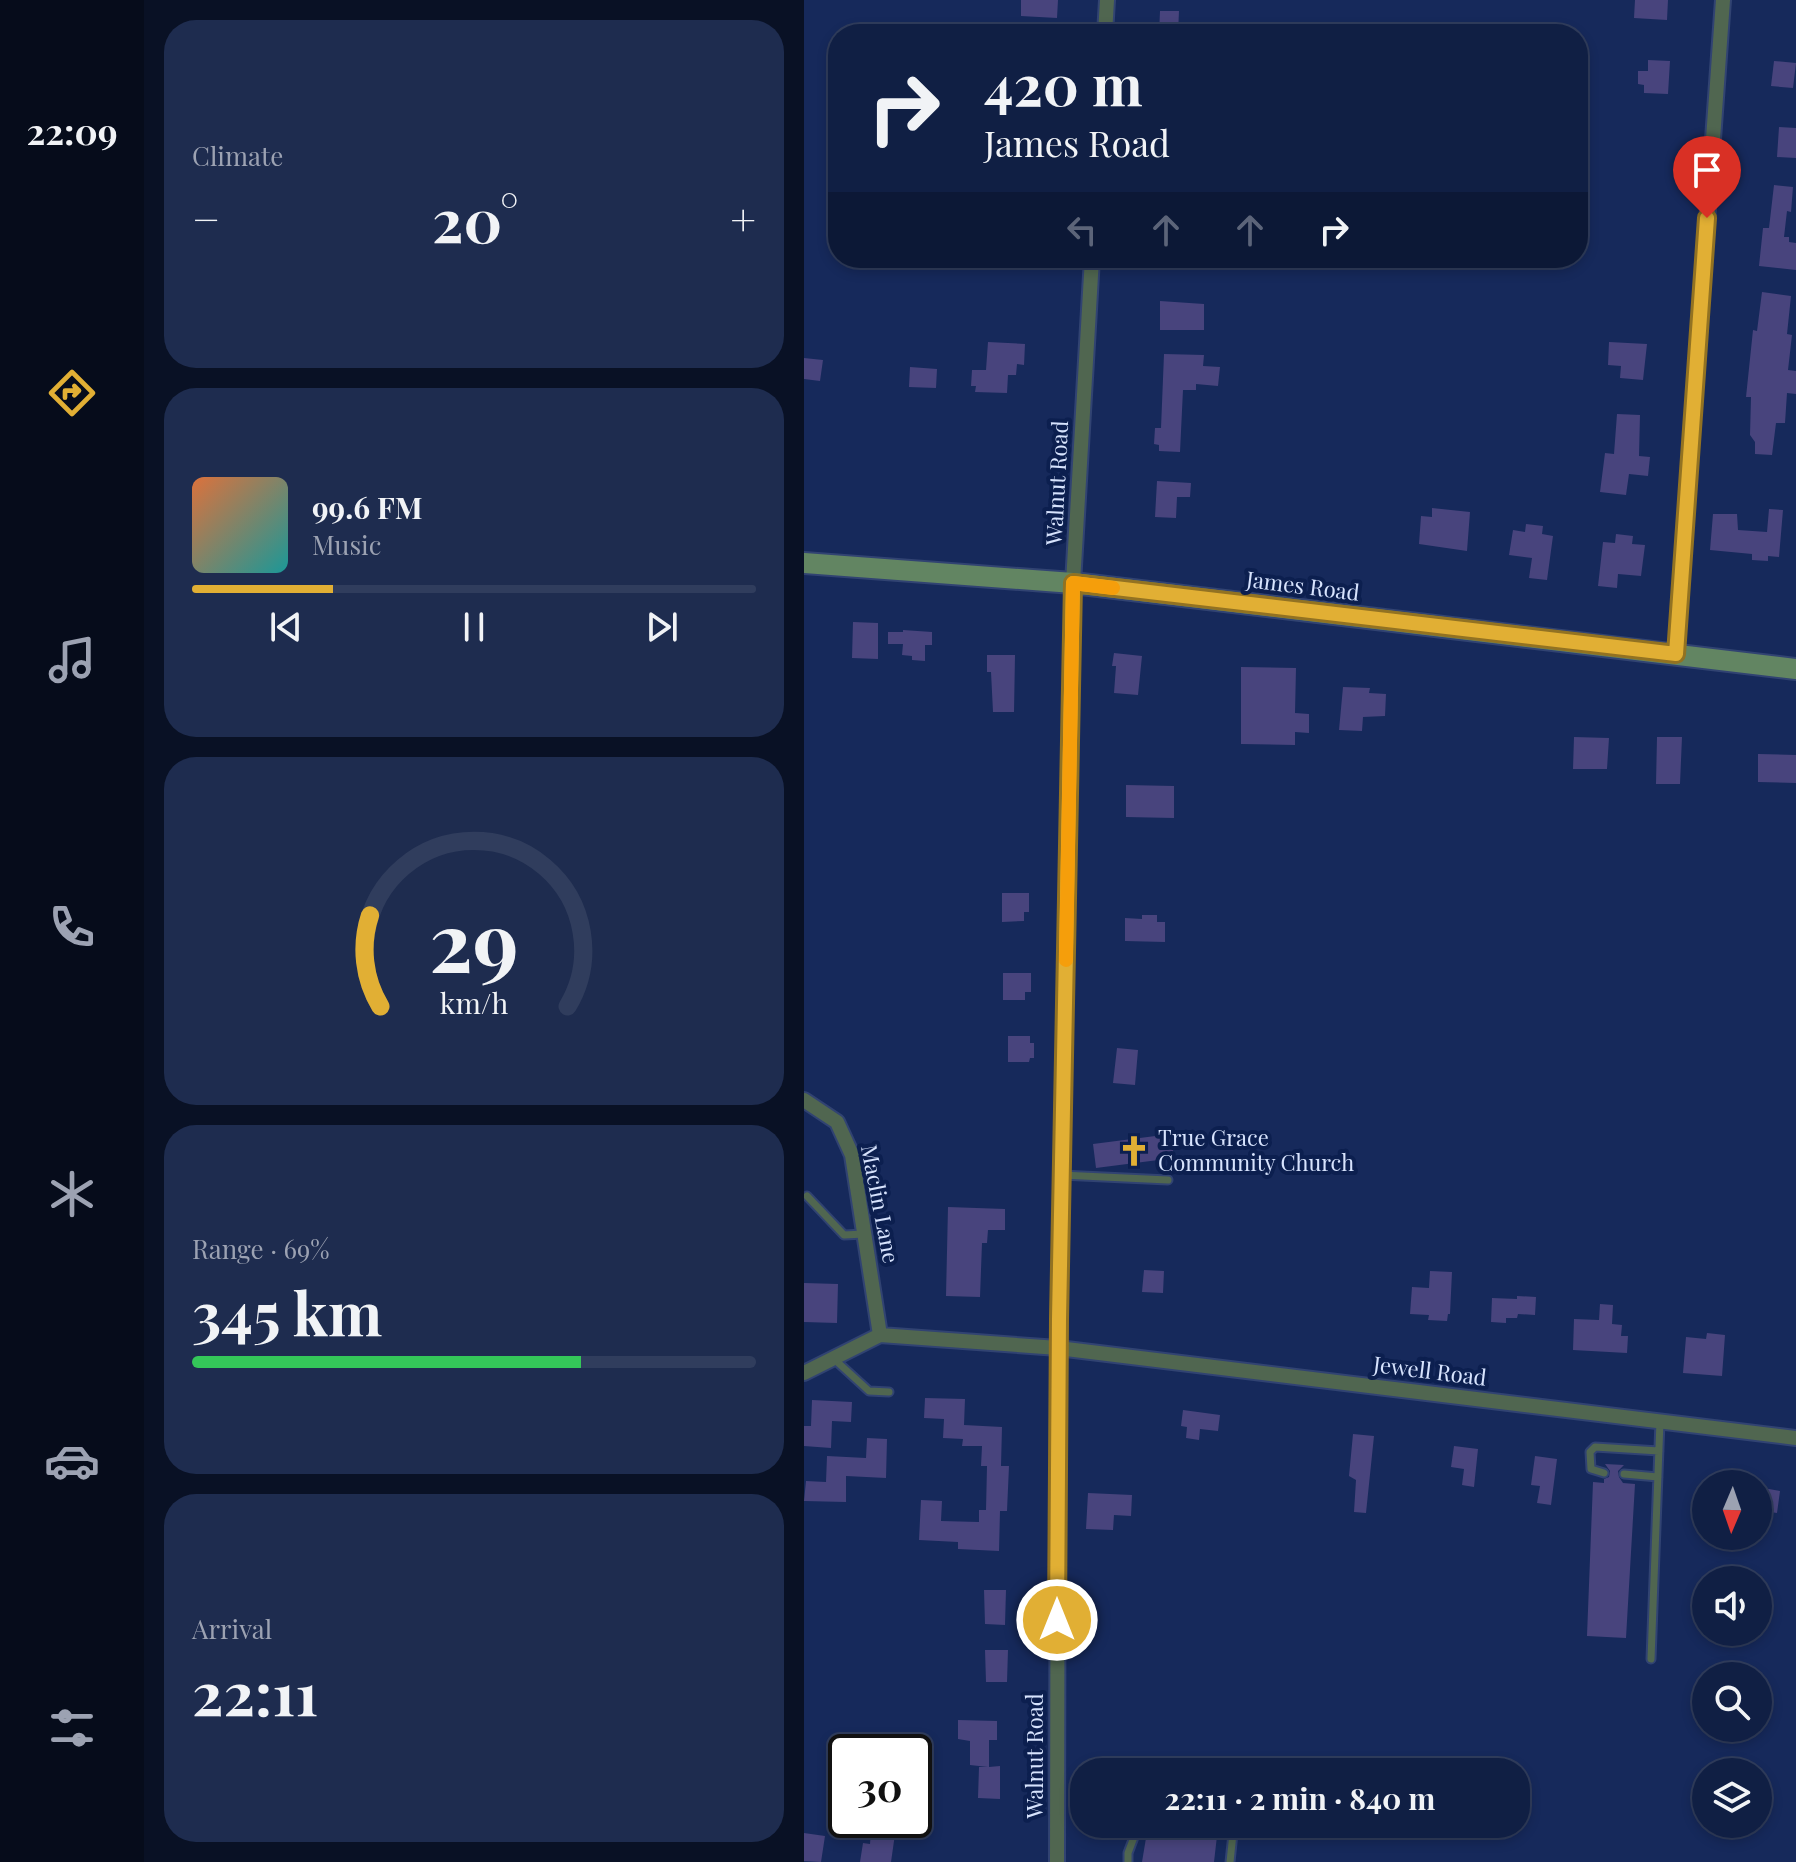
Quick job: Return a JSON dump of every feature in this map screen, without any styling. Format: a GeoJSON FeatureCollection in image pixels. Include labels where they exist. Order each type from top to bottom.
{"type":"FeatureCollection","features":[{"type":"Feature","properties":{"kind":"main road","name":"James Road"},"geometry":{"type":"LineString","coordinates":[[804,563],[1073,583],[1796,669]]}},
{"type":"Feature","properties":{"kind":"street"},"geometry":{"type":"LineString","coordinates":[[1106,24],[1107,0]]}},
{"type":"Feature","properties":{"kind":"street"},"geometry":{"type":"LineString","coordinates":[[1676,654],[1723,0]]}},
{"type":"Feature","properties":{"kind":"street","name":"Walnut Road"},"geometry":{"type":"LineString","coordinates":[[1057,1862],[1058,1348],[1073,583],[1091,268]]}},
{"type":"Feature","properties":{"kind":"street","name":"Maclin Lane"},"geometry":{"type":"LineString","coordinates":[[804,1100],[837,1122],[852,1155],[880,1335]]}},
{"type":"Feature","properties":{"kind":"street"},"geometry":{"type":"LineString","coordinates":[[804,1373],[880,1335]]}},
{"type":"Feature","properties":{"kind":"street","name":"Jewell Road"},"geometry":{"type":"LineString","coordinates":[[880,1335],[1058,1348],[1796,1438]]}},
{"type":"Feature","properties":{"kind":"lane"},"geometry":{"type":"LineString","coordinates":[[1061,1175],[1168,1180]]}},
{"type":"Feature","properties":{"kind":"lane"},"geometry":{"type":"LineString","coordinates":[[807,1196],[844,1235],[865,1234]]}},
{"type":"Feature","properties":{"kind":"lane"},"geometry":{"type":"LineString","coordinates":[[834,1359],[869,1391],[889,1392]]}},
{"type":"Feature","properties":{"kind":"lane"},"geometry":{"type":"LineString","coordinates":[[1651,1659],[1660,1421]]}},
{"type":"Feature","properties":{"kind":"lane"},"geometry":{"type":"LineString","coordinates":[[1604,1473],[1591,1469],[1590,1452],[1595,1447],[1659,1451]]}},
{"type":"Feature","properties":{"kind":"lane"},"geometry":{"type":"LineString","coordinates":[[1624,1474],[1658,1477]]}},
{"type":"Feature","properties":{"kind":"lane"},"geometry":{"type":"LineString","coordinates":[[1128,1862],[1134,1838]]}},
{"type":"Feature","properties":{"kind":"lane"},"geometry":{"type":"LineString","coordinates":[[1230,1862],[1233,1838]]}},
{"type":"Feature","properties":{"kind":"building"},"geometry":{"type":"Polygon","coordinates":[[[1021,0],[1058,0],[1057,18],[1021,16],[1021,0]]]}},
{"type":"Feature","properties":{"kind":"building"},"geometry":{"type":"Polygon","coordinates":[[[1635,0],[1668,0],[1667,20],[1634,18],[1635,0]]]}},
{"type":"Feature","properties":{"kind":"building"},"geometry":{"type":"Polygon","coordinates":[[[1160,11],[1179,11],[1178,24],[1159,24],[1160,11]]]}},
{"type":"Feature","properties":{"kind":"building"},"geometry":{"type":"Polygon","coordinates":[[[1648,60],[1670,61],[1668,94],[1644,93],[1644,85],[1638,84],[1638,71],[1648,71],[1648,60]]]}},
{"type":"Feature","properties":{"kind":"building"},"geometry":{"type":"Polygon","coordinates":[[[1774,61],[1796,63],[1793,88],[1771,86],[1774,61]]]}},
{"type":"Feature","properties":{"kind":"building"},"geometry":{"type":"Polygon","coordinates":[[[1779,127],[1796,128],[1796,158],[1777,157],[1779,127]]]}},
{"type":"Feature","properties":{"kind":"building"},"geometry":{"type":"Polygon","coordinates":[[[1774,185],[1793,187],[1791,212],[1787,211],[1784,237],[1796,243],[1796,270],[1759,266],[1763,228],[1769,228],[1774,185]]]}},
{"type":"Feature","properties":{"kind":"building"},"geometry":{"type":"Polygon","coordinates":[[[1762,292],[1791,296],[1787,334],[1792,335],[1788,370],[1796,371],[1796,394],[1787,393],[1785,423],[1776,423],[1772,455],[1755,454],[1755,442],[1750,435],[1751,397],[1746,397],[1753,330],[1757,331],[1762,292]]]}},
{"type":"Feature","properties":{"kind":"building"},"geometry":{"type":"Polygon","coordinates":[[[1160,301],[1204,304],[1204,330],[1160,330],[1160,301]]]}},
{"type":"Feature","properties":{"kind":"building"},"geometry":{"type":"Polygon","coordinates":[[[988,342],[1025,344],[1024,365],[1017,364],[1016,375],[1008,375],[1007,393],[975,392],[976,386],[971,386],[972,370],[986,370],[988,342]]]}},
{"type":"Feature","properties":{"kind":"building"},"geometry":{"type":"Polygon","coordinates":[[[1609,342],[1647,344],[1643,380],[1620,378],[1621,366],[1608,365],[1609,342]]]}},
{"type":"Feature","properties":{"kind":"building"},"geometry":{"type":"Polygon","coordinates":[[[1164,354],[1204,355],[1203,366],[1220,367],[1218,386],[1196,384],[1196,390],[1183,390],[1180,452],[1159,451],[1159,445],[1154,444],[1155,428],[1161,428],[1164,354]]]}},
{"type":"Feature","properties":{"kind":"building"},"geometry":{"type":"Polygon","coordinates":[[[804,358],[823,360],[820,381],[804,379],[804,358]]]}},
{"type":"Feature","properties":{"kind":"building"},"geometry":{"type":"Polygon","coordinates":[[[910,367],[937,369],[936,388],[909,387],[910,367]]]}},
{"type":"Feature","properties":{"kind":"building"},"geometry":{"type":"Polygon","coordinates":[[[1617,414],[1640,415],[1639,456],[1650,457],[1648,476],[1629,474],[1626,495],[1600,492],[1605,453],[1614,454],[1617,414]]]}},
{"type":"Feature","properties":{"kind":"building"},"geometry":{"type":"Polygon","coordinates":[[[1157,481],[1191,483],[1190,497],[1177,497],[1176,518],[1155,517],[1157,481]]]}},
{"type":"Feature","properties":{"kind":"building"},"geometry":{"type":"Polygon","coordinates":[[[1432,508],[1470,512],[1467,551],[1419,544],[1421,516],[1432,517],[1432,508]]]}},
{"type":"Feature","properties":{"kind":"building"},"geometry":{"type":"Polygon","coordinates":[[[1769,509],[1783,510],[1779,557],[1768,556],[1768,561],[1752,560],[1752,554],[1710,550],[1713,514],[1737,514],[1738,530],[1767,532],[1769,509]]]}},
{"type":"Feature","properties":{"kind":"building"},"geometry":{"type":"Polygon","coordinates":[[[1526,524],[1543,526],[1542,534],[1553,536],[1547,580],[1529,578],[1532,558],[1509,555],[1513,530],[1525,532],[1526,524]]]}},
{"type":"Feature","properties":{"kind":"building"},"geometry":{"type":"Polygon","coordinates":[[[1616,534],[1633,536],[1632,544],[1645,545],[1641,576],[1618,574],[1617,588],[1598,586],[1603,542],[1615,543],[1616,534]]]}},
{"type":"Feature","properties":{"kind":"building"},"geometry":{"type":"Polygon","coordinates":[[[853,622],[878,623],[878,659],[852,658],[853,622]]]}},
{"type":"Feature","properties":{"kind":"building"},"geometry":{"type":"Polygon","coordinates":[[[888,632],[932,632],[932,645],[925,645],[925,661],[902,655],[903,644],[888,644],[888,632]]]}},
{"type":"Feature","properties":{"kind":"building"},"geometry":{"type":"Polygon","coordinates":[[[1114,653],[1142,656],[1138,695],[1114,693],[1114,653]]]}},
{"type":"Feature","properties":{"kind":"building"},"geometry":{"type":"Polygon","coordinates":[[[987,655],[1015,655],[1014,712],[993,712],[987,655]]]}},
{"type":"Feature","properties":{"kind":"building"},"geometry":{"type":"Polygon","coordinates":[[[1241,667],[1296,668],[1295,713],[1309,714],[1309,733],[1295,732],[1295,745],[1241,744],[1241,667]]]}},
{"type":"Feature","properties":{"kind":"building"},"geometry":{"type":"Polygon","coordinates":[[[1343,687],[1370,688],[1369,693],[1386,694],[1385,716],[1363,717],[1362,731],[1339,730],[1343,687]]]}},
{"type":"Feature","properties":{"kind":"building"},"geometry":{"type":"Polygon","coordinates":[[[1574,737],[1609,738],[1607,769],[1573,769],[1574,737]]]}},
{"type":"Feature","properties":{"kind":"building"},"geometry":{"type":"Polygon","coordinates":[[[1657,737],[1682,737],[1680,784],[1656,784],[1657,737]]]}},
{"type":"Feature","properties":{"kind":"building"},"geometry":{"type":"Polygon","coordinates":[[[1758,754],[1796,755],[1796,783],[1758,782],[1758,754]]]}},
{"type":"Feature","properties":{"kind":"building"},"geometry":{"type":"Polygon","coordinates":[[[1126,785],[1174,786],[1174,818],[1126,817],[1126,785]]]}},
{"type":"Feature","properties":{"kind":"building"},"geometry":{"type":"Polygon","coordinates":[[[1002,893],[1029,893],[1029,912],[1024,912],[1024,921],[1002,922],[1002,893]]]}},
{"type":"Feature","properties":{"kind":"building"},"geometry":{"type":"Polygon","coordinates":[[[1142,915],[1157,915],[1157,922],[1165,922],[1165,942],[1125,941],[1125,918],[1142,919],[1142,915]]]}},
{"type":"Feature","properties":{"kind":"building"},"geometry":{"type":"Polygon","coordinates":[[[1003,973],[1031,973],[1031,992],[1025,992],[1025,1000],[1003,1000],[1003,973]]]}},
{"type":"Feature","properties":{"kind":"building"},"geometry":{"type":"Polygon","coordinates":[[[1008,1036],[1030,1036],[1030,1043],[1034,1043],[1034,1058],[1030,1058],[1029,1062],[1008,1062],[1008,1036]]]}},
{"type":"Feature","properties":{"kind":"building"},"geometry":{"type":"Polygon","coordinates":[[[1117,1048],[1138,1050],[1135,1085],[1113,1083],[1117,1048]]]}},
{"type":"Feature","properties":{"kind":"building","name":"True Grace Community Church"},"geometry":{"type":"Polygon","coordinates":[[[1171,1134],[1174,1158],[1096,1168],[1093,1144],[1171,1134]]]}},
{"type":"Feature","properties":{"kind":"building"},"geometry":{"type":"Polygon","coordinates":[[[948,1207],[1005,1209],[1005,1230],[988,1230],[987,1243],[982,1243],[980,1297],[946,1296],[948,1207]]]}},
{"type":"Feature","properties":{"kind":"building"},"geometry":{"type":"Polygon","coordinates":[[[1144,1270],[1164,1271],[1163,1293],[1142,1292],[1144,1270]]]}},
{"type":"Feature","properties":{"kind":"building"},"geometry":{"type":"Polygon","coordinates":[[[1430,1271],[1452,1272],[1447,1321],[1428,1320],[1429,1315],[1410,1314],[1412,1287],[1429,1288],[1430,1271]]]}},
{"type":"Feature","properties":{"kind":"building"},"geometry":{"type":"Polygon","coordinates":[[[804,1283],[838,1284],[837,1323],[804,1322],[804,1283]]]}},
{"type":"Feature","properties":{"kind":"building"},"geometry":{"type":"Polygon","coordinates":[[[1517,1296],[1536,1297],[1535,1315],[1518,1314],[1517,1318],[1506,1318],[1506,1323],[1491,1322],[1492,1298],[1517,1299],[1517,1296]]]}},
{"type":"Feature","properties":{"kind":"building"},"geometry":{"type":"Polygon","coordinates":[[[1600,1304],[1613,1305],[1612,1324],[1622,1325],[1621,1336],[1628,1336],[1627,1353],[1573,1350],[1574,1319],[1599,1320],[1600,1304]]]}},
{"type":"Feature","properties":{"kind":"building"},"geometry":{"type":"Polygon","coordinates":[[[1707,1333],[1725,1335],[1722,1376],[1683,1373],[1686,1337],[1706,1339],[1707,1333]]]}},
{"type":"Feature","properties":{"kind":"building"},"geometry":{"type":"Polygon","coordinates":[[[925,1398],[965,1399],[964,1425],[1002,1427],[1001,1466],[1009,1466],[1007,1511],[1000,1511],[999,1551],[958,1549],[958,1542],[919,1540],[921,1500],[942,1501],[941,1521],[979,1522],[979,1510],[986,1510],[987,1466],[981,1466],[982,1446],[962,1446],[963,1439],[943,1438],[944,1419],[924,1418],[925,1398]]]}},
{"type":"Feature","properties":{"kind":"building"},"geometry":{"type":"Polygon","coordinates":[[[812,1400],[852,1402],[851,1422],[832,1421],[831,1448],[804,1446],[804,1426],[811,1426],[812,1400]]]}},
{"type":"Feature","properties":{"kind":"building"},"geometry":{"type":"Polygon","coordinates":[[[1183,1410],[1220,1415],[1218,1431],[1200,1429],[1199,1440],[1186,1438],[1187,1427],[1181,1426],[1183,1410]]]}},
{"type":"Feature","properties":{"kind":"building"},"geometry":{"type":"Polygon","coordinates":[[[1353,1434],[1374,1436],[1366,1513],[1354,1512],[1356,1480],[1349,1476],[1353,1434]]]}},
{"type":"Feature","properties":{"kind":"building"},"geometry":{"type":"Polygon","coordinates":[[[867,1438],[887,1439],[886,1478],[846,1476],[846,1502],[804,1501],[806,1481],[826,1482],[827,1456],[866,1458],[867,1438]]]}},
{"type":"Feature","properties":{"kind":"building"},"geometry":{"type":"Polygon","coordinates":[[[1454,1446],[1478,1449],[1474,1487],[1462,1485],[1464,1469],[1451,1467],[1454,1446]]]}},
{"type":"Feature","properties":{"kind":"building"},"geometry":{"type":"Polygon","coordinates":[[[1535,1456],[1557,1459],[1551,1505],[1537,1503],[1540,1486],[1531,1485],[1535,1456]]]}},
{"type":"Feature","properties":{"kind":"building"},"geometry":{"type":"Polygon","coordinates":[[[1605,1464],[1624,1465],[1618,1471],[1619,1477],[1623,1483],[1635,1484],[1626,1638],[1587,1636],[1593,1482],[1604,1483],[1604,1479],[1609,1477],[1610,1471],[1605,1464]]]}},
{"type":"Feature","properties":{"kind":"building"},"geometry":{"type":"Polygon","coordinates":[[[1772,1490],[1780,1491],[1777,1513],[1772,1512],[1772,1490]]]}},
{"type":"Feature","properties":{"kind":"building"},"geometry":{"type":"Polygon","coordinates":[[[1088,1493],[1132,1495],[1131,1516],[1114,1515],[1113,1530],[1086,1529],[1088,1493]]]}},
{"type":"Feature","properties":{"kind":"building"},"geometry":{"type":"Polygon","coordinates":[[[984,1590],[1006,1590],[1005,1625],[985,1624],[984,1590]]]}},
{"type":"Feature","properties":{"kind":"building"},"geometry":{"type":"Polygon","coordinates":[[[985,1650],[1008,1650],[1007,1682],[986,1682],[985,1650]]]}},
{"type":"Feature","properties":{"kind":"building"},"geometry":{"type":"Polygon","coordinates":[[[958,1720],[997,1721],[997,1740],[989,1740],[989,1767],[1000,1766],[1000,1799],[978,1798],[979,1767],[988,1767],[970,1765],[970,1741],[958,1739],[958,1720]]]}},
{"type":"Feature","properties":{"kind":"building"},"geometry":{"type":"Polygon","coordinates":[[[804,1833],[825,1836],[821,1862],[804,1861],[804,1833]]]}},
{"type":"Feature","properties":{"kind":"building"},"geometry":{"type":"Polygon","coordinates":[[[870,1838],[894,1838],[891,1862],[860,1862],[863,1843],[870,1844],[870,1838]]]}},
{"type":"Feature","properties":{"kind":"building"},"geometry":{"type":"Polygon","coordinates":[[[1146,1838],[1217,1838],[1214,1862],[1142,1862],[1146,1838]]]}},
{"type":"Feature","properties":{"kind":"slow traffic"},"geometry":{"type":"LineString","coordinates":[[1066,960],[1073,583],[1113,588]]}},
{"type":"Feature","properties":{"kind":"place","name":"True Grace Community Church"},"geometry":{"type":"Point","coordinates":[1134,1151]}},
{"type":"Feature","properties":{"kind":"route"},"geometry":{"type":"LineString","coordinates":[[1057,1620],[1059,1319],[1073,583],[1676,654],[1707,218]]}}]}
